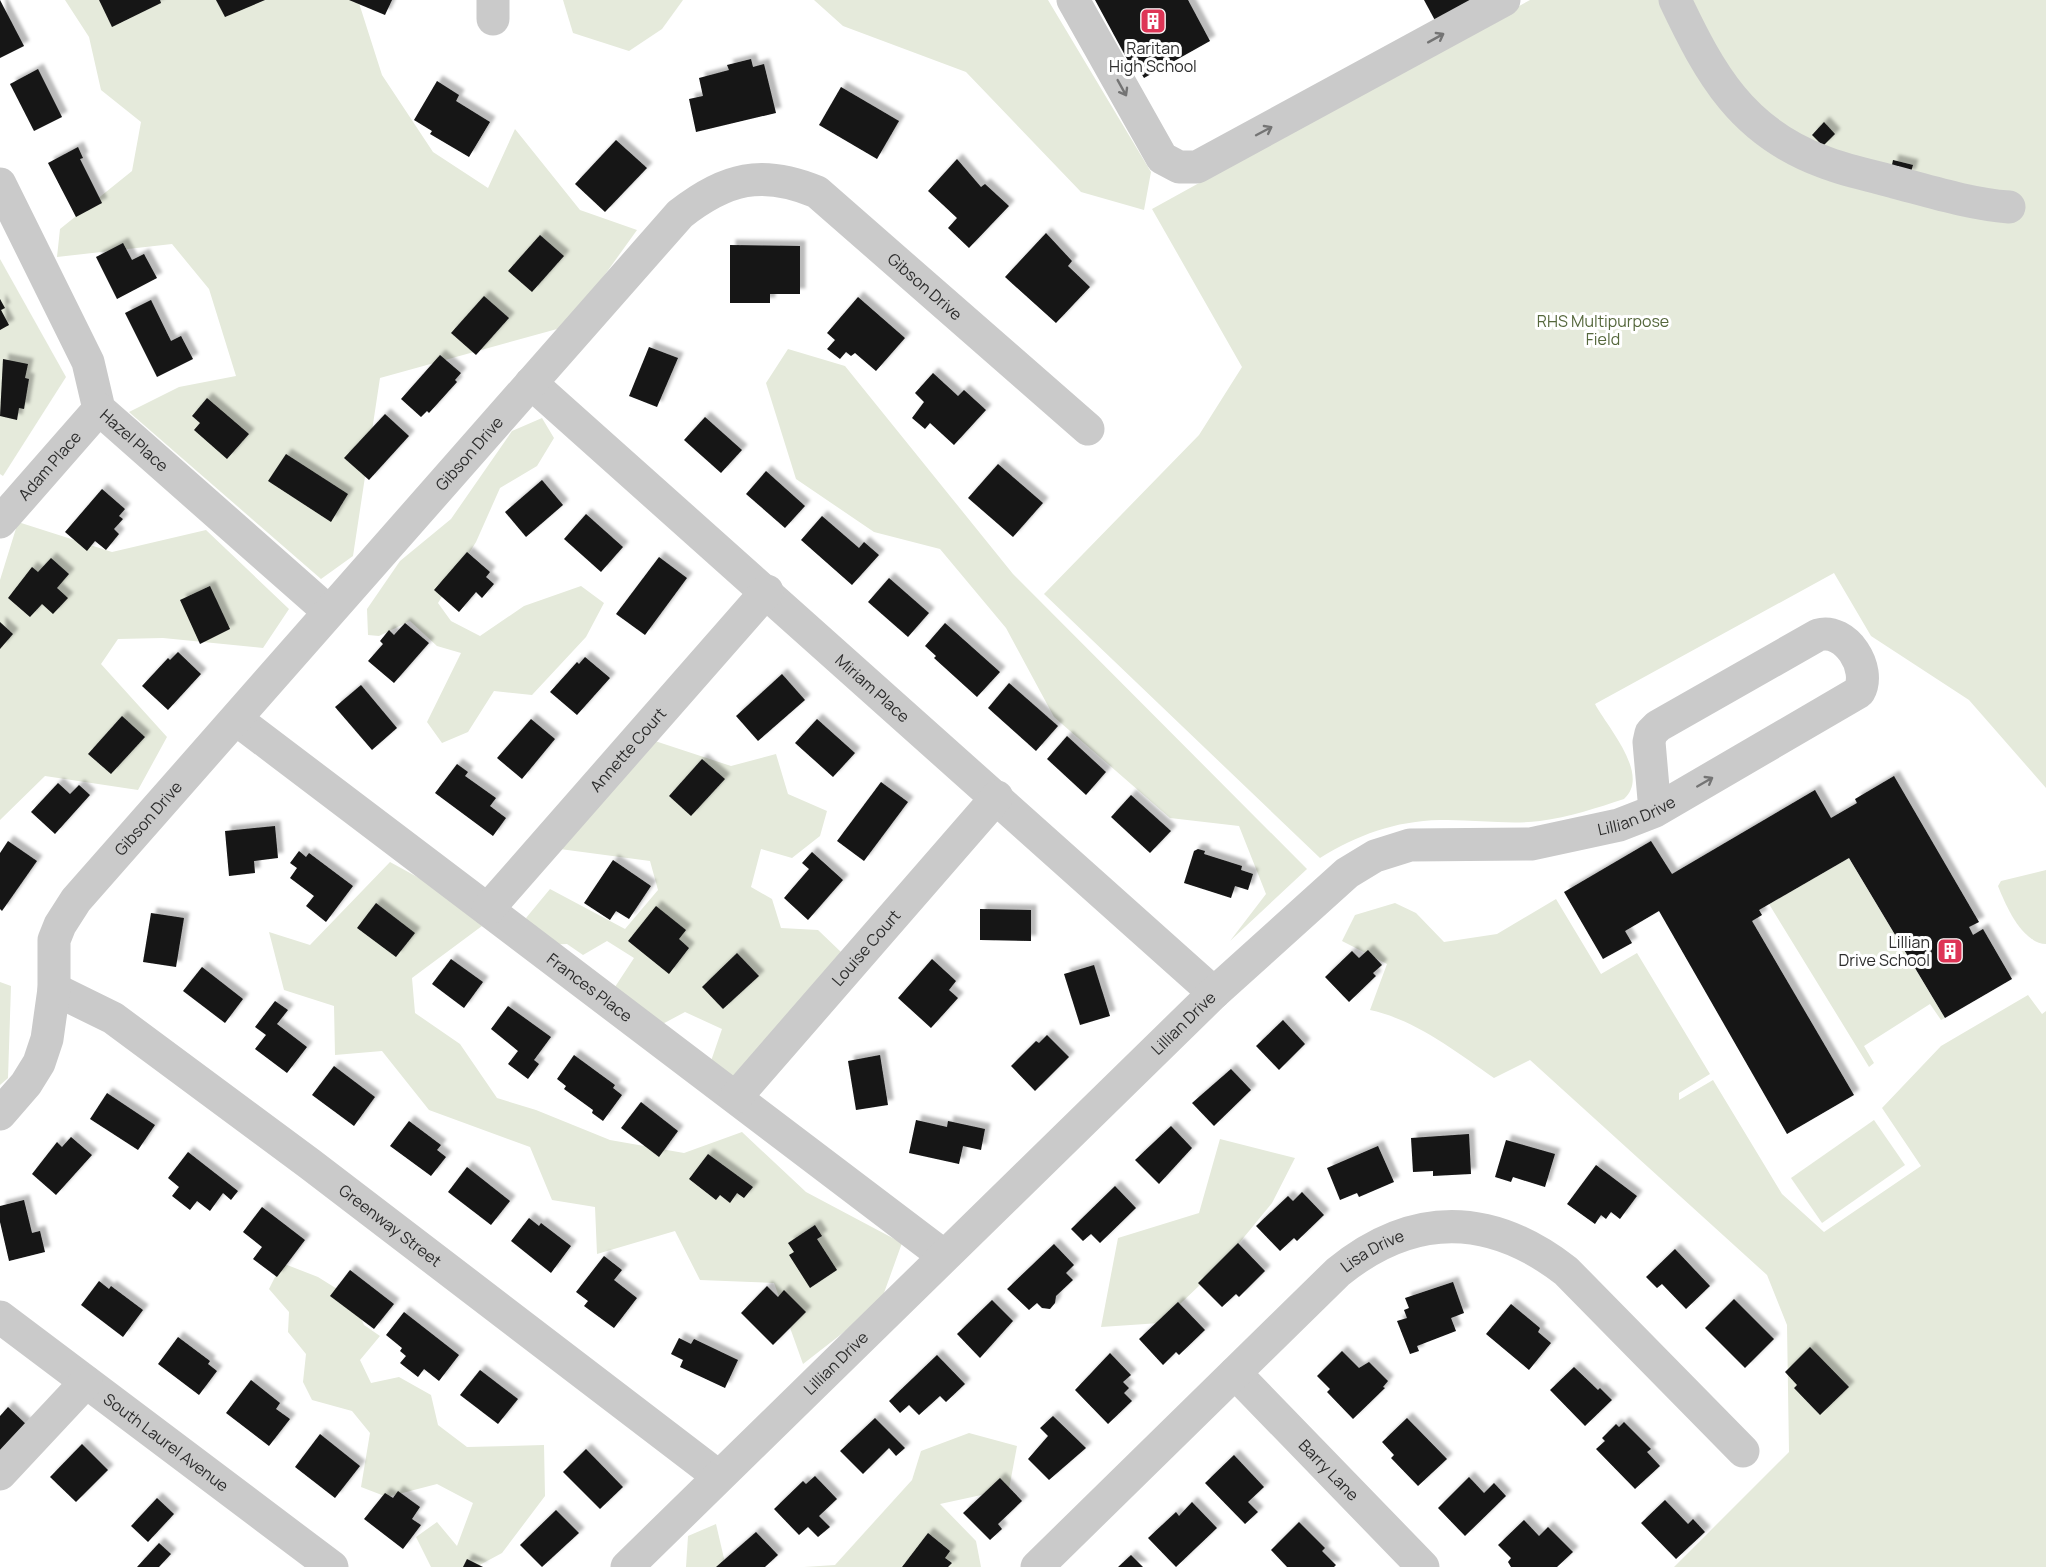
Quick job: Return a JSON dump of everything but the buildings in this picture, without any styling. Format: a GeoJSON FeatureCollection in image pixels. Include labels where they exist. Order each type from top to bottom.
{"type":"FeatureCollection","features":[{"type":"Feature","properties":{"kind":"street"},"geometry":{"type":"LineString","coordinates":[[1073,0],[1162,158],[1179,168],[1197,167],[1504,0]]}},
{"type":"Feature","properties":{"kind":"street"},"geometry":{"type":"LineString","coordinates":[[1675,0],[1718,82],[1733,102],[1774,136],[1799,152],[1826,163],[1964,201],[2009,207]]}},
{"type":"Feature","properties":{"kind":"street","name":"Gibson Drive"},"geometry":{"type":"LineString","coordinates":[[0,1114],[26,1084],[39,1063],[47,1039],[54,989],[54,940],[60,925],[76,900],[328,611],[680,214],[705,194],[732,183],[762,178],[792,182],[817,192],[1088,429]]}},
{"type":"Feature","properties":{"kind":"street","name":"Hazel Place"},"geometry":{"type":"LineString","coordinates":[[0,184],[88,362],[99,409],[328,611]]}},
{"type":"Feature","properties":{"kind":"street","name":"Miriam Place"},"geometry":{"type":"LineString","coordinates":[[531,383],[767,591],[1214,993]]}},
{"type":"Feature","properties":{"kind":"street","name":"Adam Place"},"geometry":{"type":"LineString","coordinates":[[0,522],[99,409]]}},
{"type":"Feature","properties":{"kind":"street","name":"Annette Court"},"geometry":{"type":"LineString","coordinates":[[488,909],[767,591]]}},
{"type":"Feature","properties":{"kind":"street","name":"Lillian Drive"},"geometry":{"type":"LineString","coordinates":[[627,1567],[1214,993],[1332,884],[1375,856],[1393,849],[1427,843],[1532,844],[1619,825],[1655,811],[1859,692],[1864,680],[1862,670],[1842,638],[1831,633],[1818,635],[1658,726],[1651,733],[1649,742],[1655,811]]}},
{"type":"Feature","properties":{"kind":"street","name":"Frances Place"},"geometry":{"type":"LineString","coordinates":[[236,719],[944,1256]]}},
{"type":"Feature","properties":{"kind":"street","name":"Louise Court"},"geometry":{"type":"LineString","coordinates":[[736,1097],[997,797]]}},
{"type":"Feature","properties":{"kind":"street","name":"Greenway Street"},"geometry":{"type":"LineString","coordinates":[[54,989],[123,1025],[310,1164],[718,1476]]}},
{"type":"Feature","properties":{"kind":"street","name":"Lisa Drive"},"geometry":{"type":"LineString","coordinates":[[1037,1567],[1338,1272],[1369,1249],[1393,1237],[1422,1229],[1449,1226],[1479,1228],[1524,1242],[1566,1271],[1743,1451]]}},
{"type":"Feature","properties":{"kind":"street","name":"South Laurel Avenue"},"geometry":{"type":"LineString","coordinates":[[0,1317],[333,1567]]}},
{"type":"Feature","properties":{"kind":"street","name":"Barry Lane"},"geometry":{"type":"LineString","coordinates":[[1235,1373],[1423,1567]]}},
{"type":"Feature","properties":{"kind":"street"},"geometry":{"type":"LineString","coordinates":[[0,1474],[86,1382]]}},
{"type":"Feature","properties":{"kind":"green space"},"geometry":{"type":"Polygon","coordinates":[[[65,0],[358,0],[382,75],[433,152],[488,188],[515,129],[580,210],[637,230],[568,326],[380,378],[353,556],[321,579],[129,412],[179,387],[236,376],[209,289],[172,244],[57,257],[60,229],[132,171],[141,122],[101,90],[89,37],[65,0]]]}},
{"type":"Feature","properties":{"kind":"green space"},"geometry":{"type":"Polygon","coordinates":[[[563,0],[683,0],[662,29],[629,51],[573,33],[563,0]]]}},
{"type":"Feature","properties":{"kind":"green space"},"geometry":{"type":"Polygon","coordinates":[[[814,0],[1048,0],[1151,172],[1144,210],[1081,192],[966,72],[843,26],[814,0]]]}},
{"type":"Feature","properties":{"kind":"green space","name":"RHS Multipurpose Field"},"geometry":{"type":"Polygon","coordinates":[[[1530,0],[2046,0],[2046,788],[1969,700],[1871,636],[1834,573],[1595,704],[1617,738],[1630,765],[1633,777],[1631,789],[1624,799],[1572,815],[1540,821],[1440,820],[1407,823],[1362,836],[1320,858],[1044,594],[1199,435],[1242,367],[1152,209],[1530,0]]]}},
{"type":"Feature","properties":{"kind":"green space"},"geometry":{"type":"Polygon","coordinates":[[[0,259],[66,377],[3,476],[0,474],[0,259]]]}},
{"type":"Feature","properties":{"kind":"green space"},"geometry":{"type":"Polygon","coordinates":[[[788,349],[845,366],[1013,574],[1307,869],[1230,941],[1266,894],[1239,826],[1170,818],[1054,717],[1006,628],[940,549],[874,532],[796,479],[766,383],[788,349]]]}},
{"type":"Feature","properties":{"kind":"green space"},"geometry":{"type":"Polygon","coordinates":[[[542,418],[554,438],[537,466],[500,488],[476,542],[438,603],[451,621],[480,636],[524,606],[581,586],[604,603],[586,637],[532,695],[494,691],[468,732],[442,743],[427,722],[461,653],[437,646],[410,621],[379,636],[368,635],[367,609],[400,561],[451,519],[512,431],[542,418]]]}},
{"type":"Feature","properties":{"kind":"green space"},"geometry":{"type":"Polygon","coordinates":[[[18,522],[112,552],[206,530],[289,609],[263,648],[163,638],[118,639],[101,664],[167,737],[138,790],[45,776],[0,820],[0,580],[18,522]]]}},
{"type":"Feature","properties":{"kind":"green space"},"geometry":{"type":"Polygon","coordinates":[[[655,741],[731,766],[776,754],[788,794],[827,811],[820,836],[792,858],[761,849],[751,887],[772,899],[781,928],[818,930],[842,953],[728,1084],[711,1061],[722,1029],[685,1012],[655,1028],[611,993],[634,958],[607,941],[583,955],[567,944],[541,945],[526,918],[550,889],[625,929],[658,890],[650,861],[560,849],[655,741]]]}},
{"type":"Feature","properties":{"kind":"green space"},"geometry":{"type":"Polygon","coordinates":[[[1849,858],[1945,1018],[1941,1020],[1930,1004],[1864,1046],[1874,1063],[1869,1067],[1769,904],[1849,858]]]}},
{"type":"Feature","properties":{"kind":"green space"},"geometry":{"type":"Polygon","coordinates":[[[390,862],[450,895],[482,926],[412,978],[415,1013],[460,1044],[497,1098],[536,1110],[610,1140],[684,1153],[742,1132],[806,1192],[902,1243],[880,1304],[803,1364],[774,1283],[700,1280],[675,1231],[597,1254],[595,1207],[552,1200],[530,1147],[429,1110],[382,1051],[335,1055],[334,1006],[284,990],[269,932],[310,945],[390,862]]]}},
{"type":"Feature","properties":{"kind":"green space"},"geometry":{"type":"Polygon","coordinates":[[[2046,870],[2046,944],[2037,942],[2022,930],[2010,913],[1998,886],[2001,881],[2046,870]]]}},
{"type":"Feature","properties":{"kind":"green space"},"geometry":{"type":"Polygon","coordinates":[[[1556,899],[1601,974],[1637,953],[1710,1074],[1679,1093],[1679,1100],[1713,1080],[1782,1194],[1824,1232],[1921,1166],[1882,1108],[1941,1046],[2028,995],[2042,1014],[2046,1011],[2046,1567],[1674,1567],[1789,1452],[1787,1325],[1767,1275],[1530,1060],[1494,1078],[1450,1047],[1419,1029],[1370,1010],[1387,964],[1342,941],[1355,915],[1395,903],[1416,913],[1444,942],[1497,934],[1556,899]]]}},
{"type":"Feature","properties":{"kind":"green space"},"geometry":{"type":"Polygon","coordinates":[[[0,982],[11,986],[8,1078],[0,1085],[0,982]]]}},
{"type":"Feature","properties":{"kind":"green space"},"geometry":{"type":"Polygon","coordinates":[[[1874,1120],[1905,1165],[1822,1223],[1791,1178],[1874,1120]]]}},
{"type":"Feature","properties":{"kind":"green space"},"geometry":{"type":"Polygon","coordinates":[[[1220,1139],[1295,1158],[1272,1203],[1222,1264],[1160,1323],[1101,1327],[1118,1238],[1199,1213],[1220,1139]]]}},
{"type":"Feature","properties":{"kind":"green space"},"geometry":{"type":"Polygon","coordinates":[[[282,1263],[318,1277],[353,1299],[364,1325],[380,1336],[360,1360],[371,1383],[399,1377],[431,1395],[438,1425],[467,1447],[544,1445],[545,1496],[502,1553],[476,1567],[431,1567],[416,1537],[437,1522],[457,1546],[473,1503],[437,1484],[387,1497],[361,1487],[370,1433],[352,1411],[312,1400],[303,1382],[306,1354],[288,1332],[289,1312],[269,1289],[282,1263]]]}},
{"type":"Feature","properties":{"kind":"green space"},"geometry":{"type":"Polygon","coordinates":[[[969,1433],[1017,1446],[1009,1489],[940,1504],[976,1541],[981,1567],[804,1567],[835,1565],[912,1480],[921,1451],[969,1433]]]}},
{"type":"Feature","properties":{"kind":"green space"},"geometry":{"type":"Polygon","coordinates":[[[716,1524],[726,1567],[686,1567],[688,1536],[716,1524]]]}},
{"type":"Feature","properties":{"kind":"place","name":"Raritan High School"},"geometry":{"type":"Point","coordinates":[1153,21]}},
{"type":"Feature","properties":{"kind":"place","name":"Lillian Drive School"},"geometry":{"type":"Point","coordinates":[1950,951]}}]}
